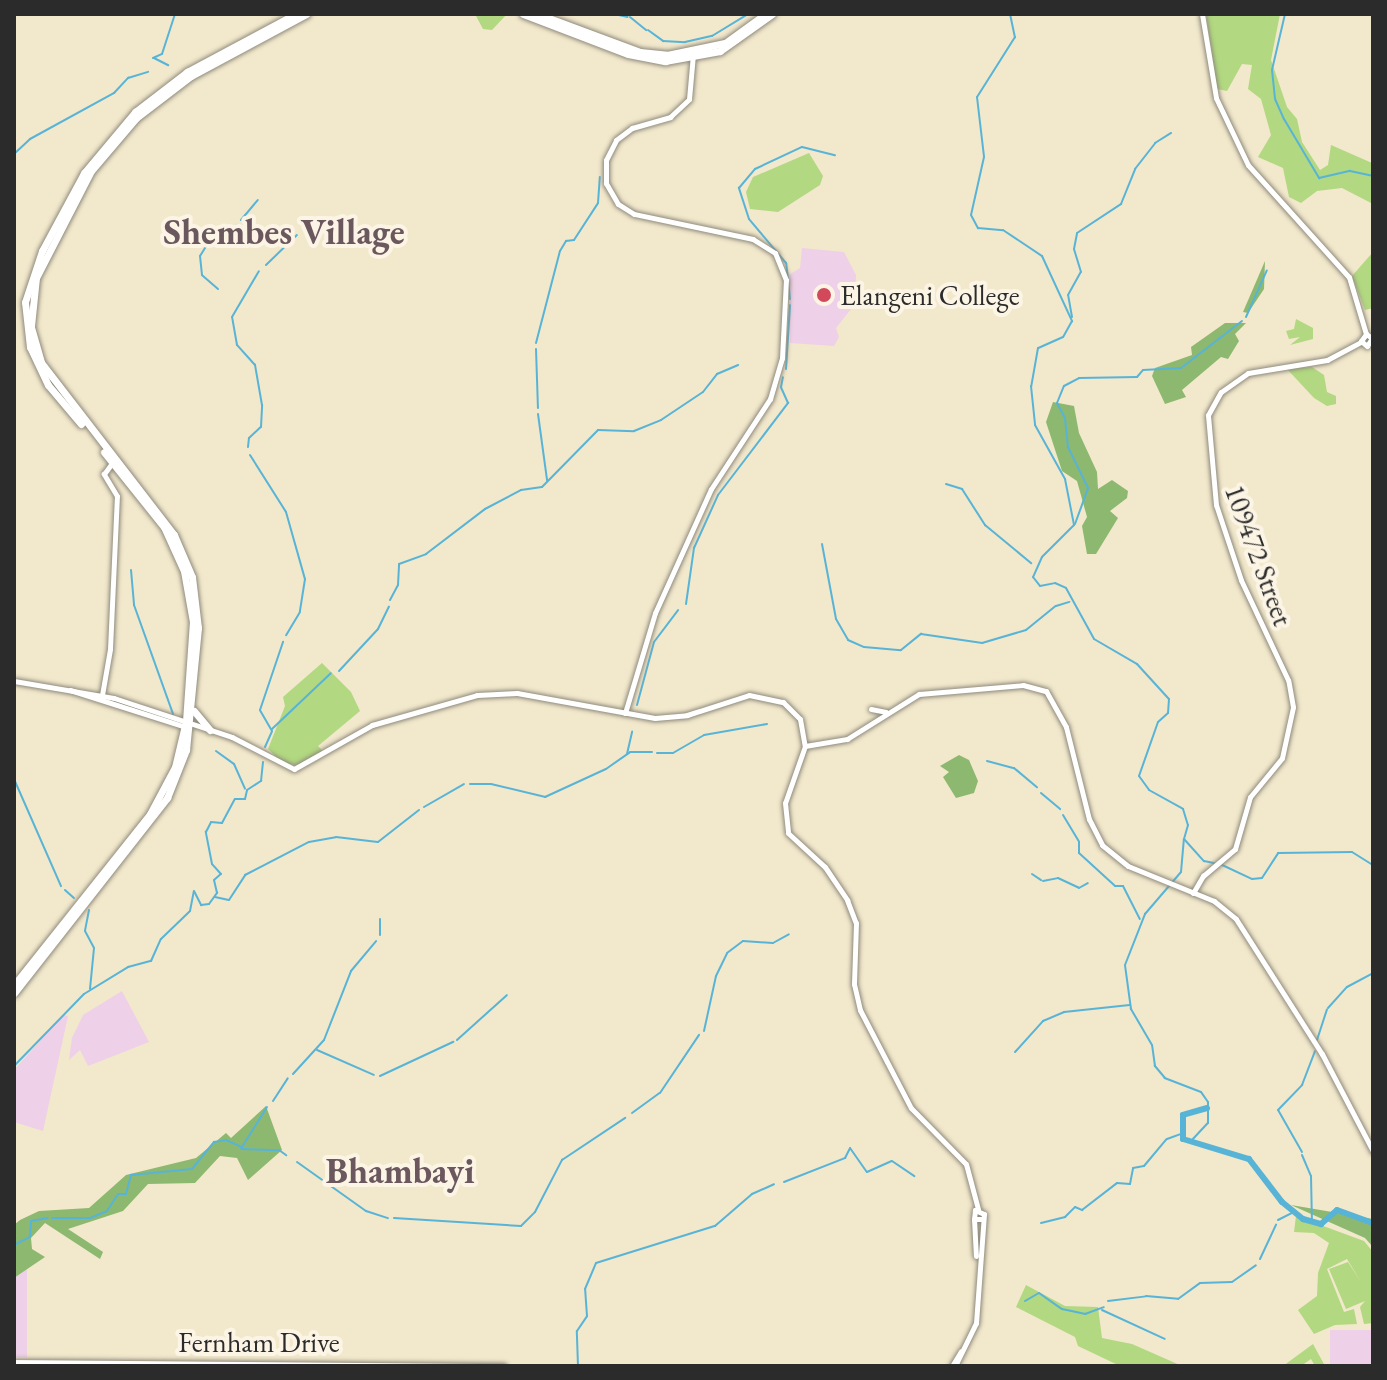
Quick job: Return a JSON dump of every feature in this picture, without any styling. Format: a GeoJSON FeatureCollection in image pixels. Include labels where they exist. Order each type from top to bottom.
{"type":"FeatureCollection","features":[{"type":"Feature","properties":{"kind":"main road"},"geometry":{"type":"LineString","coordinates":[[14,985],[150,814],[173,773],[189,725],[193,622],[184,571],[164,527],[48,385],[33,359],[25,302],[44,252],[84,173],[135,112],[187,72],[295,14]]}},
{"type":"Feature","properties":{"kind":"main road"},"geometry":{"type":"LineString","coordinates":[[14,993],[155,817],[176,778],[193,704],[198,614],[183,552],[162,515],[55,385],[37,353],[31,304],[44,252],[91,171],[136,118],[187,79],[306,14]]}},
{"type":"Feature","properties":{"kind":"main road"},"geometry":{"type":"LineString","coordinates":[[523,14],[640,57],[693,56],[736,43],[772,14]]}},
{"type":"Feature","properties":{"kind":"main road"},"geometry":{"type":"LineString","coordinates":[[538,14],[640,52],[693,56],[725,43],[765,14]]}},
{"type":"Feature","properties":{"kind":"main road"},"geometry":{"type":"LineString","coordinates":[[193,704],[200,722],[210,730]]}},
{"type":"Feature","properties":{"kind":"street"},"geometry":{"type":"LineString","coordinates":[[1202,14],[1216,98],[1248,165],[1349,277],[1371,343],[1361,342],[1366,334]]}},
{"type":"Feature","properties":{"kind":"street"},"geometry":{"type":"LineString","coordinates":[[625,713],[655,613],[711,489],[770,399],[782,358],[786,280],[775,253],[753,239],[634,214],[618,204],[606,183],[606,160],[616,140],[632,128],[670,117],[689,99],[693,56]]}},
{"type":"Feature","properties":{"kind":"street","name":"109472 Street"},"geometry":{"type":"LineString","coordinates":[[1193,893],[1238,843],[1250,797],[1282,758],[1293,702],[1241,580],[1216,505],[1206,419],[1221,393],[1248,373],[1329,359],[1361,342]]}},
{"type":"Feature","properties":{"kind":"street"},"geometry":{"type":"LineString","coordinates":[[102,695],[110,649],[117,496],[104,471],[112,463]]}},
{"type":"Feature","properties":{"kind":"street"},"geometry":{"type":"LineString","coordinates":[[14,681],[102,695],[189,725]]}},
{"type":"Feature","properties":{"kind":"street"},"geometry":{"type":"LineString","coordinates":[[805,746],[847,739],[915,694],[1029,685],[1049,693],[1066,727],[1096,836],[1118,860],[1193,893],[1236,919],[1322,1054],[1373,1151]]}},
{"type":"Feature","properties":{"kind":"street"},"geometry":{"type":"LineString","coordinates":[[62,688],[210,730],[294,769],[372,725],[477,695],[517,693],[625,713],[681,717],[763,695],[792,709],[805,746],[785,803],[788,833],[825,867],[847,900],[856,923],[854,984],[860,1010],[911,1108],[966,1164],[982,1219],[977,1319],[954,1366]]}},
{"type":"Feature","properties":{"kind":"street"},"geometry":{"type":"LineString","coordinates":[[871,709],[886,712]]}},
{"type":"Feature","properties":{"kind":"street"},"geometry":{"type":"LineString","coordinates":[[978,1209],[974,1219],[978,1269]]}},
{"type":"Feature","properties":{"kind":"street"},"geometry":{"type":"LineString","coordinates":[[974,1219],[982,1219]]}},
{"type":"Feature","properties":{"kind":"street","name":"Fernham Drive"},"geometry":{"type":"LineString","coordinates":[[14,1362],[504,1366]]}},
{"type":"Feature","properties":{"kind":"shaded area","name":"Elangeni College"},"geometry":{"type":"Polygon","coordinates":[[[802,248],[844,252],[856,275],[855,304],[836,328],[839,337],[834,346],[790,343],[790,274],[800,268],[802,248]]]}},
{"type":"Feature","properties":{"kind":"shaded area"},"geometry":{"type":"Polygon","coordinates":[[[122,991],[149,1042],[88,1066],[80,1050],[69,1060],[72,1038],[83,1015],[122,991]]]}},
{"type":"Feature","properties":{"kind":"shaded area"},"geometry":{"type":"Polygon","coordinates":[[[63,1015],[68,1016],[43,1131],[14,1122],[14,1070],[63,1015]]]}},
{"type":"Feature","properties":{"kind":"shaded area"},"geometry":{"type":"Polygon","coordinates":[[[14,1268],[27,1268],[27,1357],[14,1357],[14,1268]]]}},
{"type":"Feature","properties":{"kind":"shaded area"},"geometry":{"type":"Polygon","coordinates":[[[1330,1330],[1373,1330],[1373,1366],[1330,1366],[1330,1330]]]}},
{"type":"Feature","properties":{"kind":"green space"},"geometry":{"type":"Polygon","coordinates":[[[475,14],[507,14],[492,30],[483,29],[475,14]]]}},
{"type":"Feature","properties":{"kind":"green space"},"geometry":{"type":"Polygon","coordinates":[[[1206,14],[1280,14],[1271,60],[1287,107],[1297,119],[1302,142],[1320,170],[1328,165],[1331,145],[1372,163],[1373,204],[1342,188],[1317,191],[1301,203],[1289,197],[1283,168],[1258,157],[1271,135],[1261,99],[1248,89],[1252,65],[1242,64],[1227,91],[1217,89],[1206,14]]]}},
{"type":"Feature","properties":{"kind":"green space"},"geometry":{"type":"Polygon","coordinates":[[[809,153],[823,176],[820,185],[778,212],[750,209],[746,192],[753,177],[809,153]]]}},
{"type":"Feature","properties":{"kind":"green space"},"geometry":{"type":"Polygon","coordinates":[[[1373,252],[1373,308],[1365,310],[1352,276],[1373,252]]]}},
{"type":"Feature","properties":{"kind":"green space"},"geometry":{"type":"Polygon","coordinates":[[[1265,261],[1264,289],[1248,313],[1243,312],[1265,261]]]}},
{"type":"Feature","properties":{"kind":"green space"},"geometry":{"type":"Polygon","coordinates":[[[1296,319],[1313,328],[1313,339],[1290,345],[1300,337],[1289,339],[1286,331],[1294,329],[1296,319]]]}},
{"type":"Feature","properties":{"kind":"green space"},"geometry":{"type":"Polygon","coordinates":[[[1225,323],[1246,323],[1235,334],[1239,341],[1228,359],[1221,357],[1182,390],[1186,397],[1165,404],[1152,376],[1155,368],[1192,355],[1191,347],[1225,323]]]}},
{"type":"Feature","properties":{"kind":"green space"},"geometry":{"type":"Polygon","coordinates":[[[1312,367],[1324,375],[1327,392],[1336,396],[1336,404],[1327,406],[1314,398],[1287,369],[1312,367]]]}},
{"type":"Feature","properties":{"kind":"green space"},"geometry":{"type":"Polygon","coordinates":[[[1053,402],[1074,406],[1079,433],[1097,472],[1098,489],[1112,480],[1128,491],[1127,498],[1110,511],[1118,518],[1096,554],[1087,554],[1082,526],[1087,517],[1077,481],[1062,471],[1046,422],[1053,402]]]}},
{"type":"Feature","properties":{"kind":"green space"},"geometry":{"type":"Polygon","coordinates":[[[322,663],[351,692],[360,711],[318,746],[323,751],[300,765],[284,764],[268,749],[285,706],[283,697],[322,663]]]}},
{"type":"Feature","properties":{"kind":"green space"},"geometry":{"type":"Polygon","coordinates":[[[959,755],[969,760],[978,781],[974,793],[956,798],[943,777],[949,772],[940,766],[959,755]]]}},
{"type":"Feature","properties":{"kind":"green space"},"geometry":{"type":"Polygon","coordinates":[[[266,1106],[282,1150],[248,1180],[237,1158],[220,1156],[195,1183],[148,1184],[123,1211],[68,1229],[103,1252],[100,1259],[45,1223],[31,1238],[32,1249],[45,1257],[14,1278],[14,1225],[20,1220],[39,1211],[89,1208],[126,1175],[196,1158],[226,1133],[231,1138],[266,1106]]]}},
{"type":"Feature","properties":{"kind":"green space"},"geometry":{"type":"Polygon","coordinates":[[[1291,1205],[1373,1219],[1373,1247],[1365,1238],[1291,1205]]]}},
{"type":"Feature","properties":{"kind":"green space"},"geometry":{"type":"Polygon","coordinates":[[[1296,1216],[1364,1241],[1373,1252],[1373,1323],[1364,1324],[1360,1307],[1365,1301],[1346,1309],[1329,1269],[1348,1262],[1361,1282],[1347,1259],[1327,1269],[1344,1312],[1354,1309],[1357,1324],[1335,1325],[1314,1334],[1298,1310],[1317,1296],[1318,1273],[1329,1243],[1314,1233],[1294,1232],[1296,1216]]]}},
{"type":"Feature","properties":{"kind":"green space"},"geometry":{"type":"Polygon","coordinates":[[[1026,1285],[1065,1306],[1098,1307],[1102,1338],[1132,1344],[1182,1366],[1120,1366],[1078,1346],[1075,1337],[1016,1307],[1026,1285]]]}},
{"type":"Feature","properties":{"kind":"green space"},"geometry":{"type":"Polygon","coordinates":[[[1313,1344],[1325,1366],[1315,1366],[1311,1359],[1301,1366],[1283,1366],[1313,1344]]]}},
{"type":"Feature","properties":{"kind":"waterway"},"geometry":{"type":"LineString","coordinates":[[153,58],[162,54],[175,14]]}},
{"type":"Feature","properties":{"kind":"waterway"},"geometry":{"type":"LineString","coordinates":[[614,14],[628,17]]}},
{"type":"Feature","properties":{"kind":"waterway"},"geometry":{"type":"LineString","coordinates":[[648,30],[663,41],[685,42],[712,36],[748,14]]}},
{"type":"Feature","properties":{"kind":"waterway"},"geometry":{"type":"LineString","coordinates":[[1010,14],[1015,37],[977,97],[984,157],[971,215],[978,228],[1003,230],[1042,256],[1072,321],[1063,337],[1038,348],[1031,386],[1035,425],[1065,479],[1074,525],[1042,557],[1033,577],[1040,586],[1055,583],[1066,588],[1094,639],[1137,664],[1169,699],[1168,713],[1158,722],[1139,776],[1149,790],[1183,809],[1188,825],[1184,839]]}},
{"type":"Feature","properties":{"kind":"waterway"},"geometry":{"type":"LineString","coordinates":[[1285,14],[1272,70],[1275,99],[1284,119],[1319,178],[1350,171],[1373,176]]}},
{"type":"Feature","properties":{"kind":"waterway"},"geometry":{"type":"LineString","coordinates":[[630,17],[646,30]]}},
{"type":"Feature","properties":{"kind":"waterway"},"geometry":{"type":"LineString","coordinates":[[154,58],[168,65]]}},
{"type":"Feature","properties":{"kind":"waterway"},"geometry":{"type":"LineString","coordinates":[[14,154],[30,139],[114,93],[128,78],[148,72]]}},
{"type":"Feature","properties":{"kind":"waterway"},"geometry":{"type":"LineString","coordinates":[[1072,317],[1068,295],[1081,272],[1074,249],[1077,233],[1121,204],[1135,169],[1155,143],[1171,133]]}},
{"type":"Feature","properties":{"kind":"waterway"},"geometry":{"type":"LineString","coordinates":[[790,299],[786,263],[749,219],[739,188],[755,169],[802,147],[835,155]]}},
{"type":"Feature","properties":{"kind":"waterway"},"geometry":{"type":"LineString","coordinates":[[536,343],[560,251],[566,241],[574,240],[598,203],[600,177]]}},
{"type":"Feature","properties":{"kind":"waterway"},"geometry":{"type":"LineString","coordinates":[[241,220],[258,200]]}},
{"type":"Feature","properties":{"kind":"waterway"},"geometry":{"type":"LineString","coordinates":[[218,289],[202,275],[200,256],[207,245],[237,225]]}},
{"type":"Feature","properties":{"kind":"waterway"},"geometry":{"type":"LineString","coordinates":[[266,265],[297,235]]}},
{"type":"Feature","properties":{"kind":"waterway"},"geometry":{"type":"LineString","coordinates":[[1246,317],[1267,270]]}},
{"type":"Feature","properties":{"kind":"waterway"},"geometry":{"type":"LineString","coordinates":[[248,447],[249,438],[261,427],[262,405],[255,365],[237,345],[232,317],[259,271]]}},
{"type":"Feature","properties":{"kind":"waterway"},"geometry":{"type":"LineString","coordinates":[[786,369],[790,305]]}},
{"type":"Feature","properties":{"kind":"waterway"},"geometry":{"type":"LineString","coordinates":[[1075,524],[1088,488],[1068,447],[1065,418],[1057,403],[1064,386],[1079,378],[1137,377],[1143,370],[1181,368],[1242,321]]}},
{"type":"Feature","properties":{"kind":"waterway"},"geometry":{"type":"LineString","coordinates":[[536,349],[538,408]]}},
{"type":"Feature","properties":{"kind":"waterway"},"geometry":{"type":"LineString","coordinates":[[390,600],[398,585],[399,564],[426,554],[485,509],[521,490],[542,487],[598,430],[634,431],[661,420],[703,392],[717,374],[738,365]]}},
{"type":"Feature","properties":{"kind":"waterway"},"geometry":{"type":"LineString","coordinates":[[686,604],[694,548],[718,495],[788,403],[781,387],[783,377]]}},
{"type":"Feature","properties":{"kind":"waterway"},"geometry":{"type":"LineString","coordinates":[[538,414],[547,480]]}},
{"type":"Feature","properties":{"kind":"waterway"},"geometry":{"type":"LineString","coordinates":[[250,455],[286,512],[305,579],[300,612],[286,635]]}},
{"type":"Feature","properties":{"kind":"waterway"},"geometry":{"type":"LineString","coordinates":[[946,484],[962,489],[985,525],[1031,563]]}},
{"type":"Feature","properties":{"kind":"waterway"},"geometry":{"type":"LineString","coordinates":[[822,544],[836,619],[848,640],[864,647],[901,650],[921,634],[982,643],[1026,630],[1056,606],[1069,602]]}},
{"type":"Feature","properties":{"kind":"waterway"},"geometry":{"type":"LineString","coordinates":[[131,570],[134,605],[173,714]]}},
{"type":"Feature","properties":{"kind":"waterway"},"geometry":{"type":"LineString","coordinates":[[339,671],[378,629],[389,606]]}},
{"type":"Feature","properties":{"kind":"waterway"},"geometry":{"type":"LineString","coordinates":[[637,705],[654,642],[678,610]]}},
{"type":"Feature","properties":{"kind":"waterway"},"geometry":{"type":"LineString","coordinates":[[265,747],[272,731],[260,710],[283,642]]}},
{"type":"Feature","properties":{"kind":"waterway"},"geometry":{"type":"LineString","coordinates":[[272,729],[331,673]]}},
{"type":"Feature","properties":{"kind":"waterway"},"geometry":{"type":"LineString","coordinates":[[657,753],[673,753],[704,735],[767,724]]}},
{"type":"Feature","properties":{"kind":"waterway"},"geometry":{"type":"LineString","coordinates":[[627,754],[632,732]]}},
{"type":"Feature","properties":{"kind":"waterway"},"geometry":{"type":"LineString","coordinates":[[216,751],[234,764],[245,789]]}},
{"type":"Feature","properties":{"kind":"waterway"},"geometry":{"type":"LineString","coordinates":[[470,784],[491,784],[545,797],[606,769],[630,752],[652,752]]}},
{"type":"Feature","properties":{"kind":"waterway"},"geometry":{"type":"LineString","coordinates":[[987,761],[1014,768],[1037,787]]}},
{"type":"Feature","properties":{"kind":"waterway"},"geometry":{"type":"LineString","coordinates":[[14,1066],[84,994],[128,967],[151,961],[161,939],[190,911],[194,891],[201,905],[209,904],[217,893],[214,880],[221,874],[212,864],[206,832],[211,822],[222,823],[235,799],[245,799],[247,790],[261,781],[263,762]]}},
{"type":"Feature","properties":{"kind":"waterway"},"geometry":{"type":"LineString","coordinates":[[14,779],[61,886]]}},
{"type":"Feature","properties":{"kind":"waterway"},"geometry":{"type":"LineString","coordinates":[[424,807],[464,784]]}},
{"type":"Feature","properties":{"kind":"waterway"},"geometry":{"type":"LineString","coordinates":[[1041,793],[1060,809]]}},
{"type":"Feature","properties":{"kind":"waterway"},"geometry":{"type":"LineString","coordinates":[[215,897],[229,900],[245,875],[309,842],[336,837],[378,842],[419,810]]}},
{"type":"Feature","properties":{"kind":"waterway"},"geometry":{"type":"LineString","coordinates":[[1063,815],[1079,842],[1079,853],[1115,886],[1123,886],[1140,919]]}},
{"type":"Feature","properties":{"kind":"waterway"},"geometry":{"type":"LineString","coordinates":[[1191,1141],[1208,1123],[1208,1102],[1201,1092],[1165,1078],[1155,1066],[1152,1045],[1131,1009],[1125,965],[1145,914],[1181,872],[1184,839],[1204,861],[1214,863]]}},
{"type":"Feature","properties":{"kind":"waterway"},"geometry":{"type":"LineString","coordinates":[[1220,864],[1252,879],[1262,878],[1278,853],[1352,852],[1373,865]]}},
{"type":"Feature","properties":{"kind":"waterway"},"geometry":{"type":"LineString","coordinates":[[1032,874],[1041,880]]}},
{"type":"Feature","properties":{"kind":"waterway"},"geometry":{"type":"LineString","coordinates":[[1043,881],[1058,878],[1079,888],[1088,883]]}},
{"type":"Feature","properties":{"kind":"waterway"},"geometry":{"type":"LineString","coordinates":[[65,890],[74,898]]}},
{"type":"Feature","properties":{"kind":"waterway"},"geometry":{"type":"LineString","coordinates":[[89,910],[85,931],[94,948],[90,989]]}},
{"type":"Feature","properties":{"kind":"waterway"},"geometry":{"type":"LineString","coordinates":[[380,919],[380,935]]}},
{"type":"Feature","properties":{"kind":"waterway"},"geometry":{"type":"LineString","coordinates":[[704,1031],[716,976],[727,953],[743,941],[773,943],[789,934]]}},
{"type":"Feature","properties":{"kind":"waterway"},"geometry":{"type":"LineString","coordinates":[[293,1074],[324,1040],[351,971],[376,941]]}},
{"type":"Feature","properties":{"kind":"waterway"},"geometry":{"type":"LineString","coordinates":[[1328,1008],[1347,987],[1373,973]]}},
{"type":"Feature","properties":{"kind":"waterway"},"geometry":{"type":"LineString","coordinates":[[457,1040],[507,995]]}},
{"type":"Feature","properties":{"kind":"waterway"},"geometry":{"type":"LineString","coordinates":[[1015,1052],[1043,1021],[1064,1012],[1130,1005]]}},
{"type":"Feature","properties":{"kind":"waterway"},"geometry":{"type":"LineString","coordinates":[[1317,1040],[1327,1010]]}},
{"type":"Feature","properties":{"kind":"waterway"},"geometry":{"type":"LineString","coordinates":[[632,1113],[660,1093],[699,1035]]}},
{"type":"Feature","properties":{"kind":"waterway"},"geometry":{"type":"LineString","coordinates":[[380,1076],[453,1042]]}},
{"type":"Feature","properties":{"kind":"waterway"},"geometry":{"type":"LineString","coordinates":[[317,1050],[374,1075]]}},
{"type":"Feature","properties":{"kind":"waterway"},"geometry":{"type":"LineString","coordinates":[[1302,1152],[1278,1110],[1302,1085],[1315,1051]]}},
{"type":"Feature","properties":{"kind":"waterway"},"geometry":{"type":"LineString","coordinates":[[273,1101],[288,1078]]}},
{"type":"Feature","properties":{"kind":"waterway"},"geometry":{"type":"LineString","coordinates":[[52,1218],[90,1218],[107,1211],[118,1194],[126,1194],[131,1175],[192,1169],[214,1142],[226,1140],[242,1147],[267,1107]]}},
{"type":"Feature","properties":{"kind":"waterway"},"geometry":{"type":"LineString","coordinates":[[1207,1108],[1183,1115],[1183,1139],[1249,1159],[1282,1202],[1303,1219],[1321,1224],[1337,1210],[1373,1223]]}},
{"type":"Feature","properties":{"kind":"waterway"},"geometry":{"type":"LineString","coordinates":[[394,1218],[521,1226],[535,1212],[562,1160],[625,1118]]}},
{"type":"Feature","properties":{"kind":"waterway"},"geometry":{"type":"LineString","coordinates":[[1041,1223],[1065,1217],[1075,1207],[1082,1210],[1117,1183],[1130,1184],[1133,1168],[1144,1166],[1167,1139],[1181,1134]]}},
{"type":"Feature","properties":{"kind":"waterway"},"geometry":{"type":"LineString","coordinates":[[784,1182],[845,1158],[850,1148],[867,1172],[892,1161],[914,1176]]}},
{"type":"Feature","properties":{"kind":"waterway"},"geometry":{"type":"LineString","coordinates":[[241,1149],[279,1150],[286,1155]]}},
{"type":"Feature","properties":{"kind":"waterway"},"geometry":{"type":"LineString","coordinates":[[1302,1155],[1311,1176],[1312,1222]]}},
{"type":"Feature","properties":{"kind":"waterway"},"geometry":{"type":"LineString","coordinates":[[297,1162],[366,1211],[388,1218]]}},
{"type":"Feature","properties":{"kind":"waterway"},"geometry":{"type":"LineString","coordinates":[[578,1366],[577,1331],[587,1316],[585,1289],[596,1263],[715,1226],[752,1194],[774,1184]]}},
{"type":"Feature","properties":{"kind":"waterway"},"geometry":{"type":"LineString","coordinates":[[1278,1220],[1294,1212]]}},
{"type":"Feature","properties":{"kind":"waterway"},"geometry":{"type":"LineString","coordinates":[[14,1245],[30,1237],[31,1221],[48,1218]]}},
{"type":"Feature","properties":{"kind":"waterway"},"geometry":{"type":"LineString","coordinates":[[1260,1259],[1276,1224]]}},
{"type":"Feature","properties":{"kind":"waterway"},"geometry":{"type":"LineString","coordinates":[[1108,1301],[1146,1296],[1178,1299],[1200,1283],[1232,1282],[1256,1265]]}},
{"type":"Feature","properties":{"kind":"waterway"},"geometry":{"type":"LineString","coordinates":[[1025,1301],[1039,1293],[1062,1309],[1085,1314],[1104,1307]]}},
{"type":"Feature","properties":{"kind":"waterway"},"geometry":{"type":"LineString","coordinates":[[1102,1310],[1165,1339]]}},
{"type":"Feature","properties":{"kind":"place","name":"Elangeni College"},"geometry":{"type":"Point","coordinates":[824,295]}},
{"type":"Feature","properties":{"kind":"district","name":"Shembes Village"},"geometry":{"type":"Point","coordinates":[284,232]}},
{"type":"Feature","properties":{"kind":"district","name":"Bhambayi"},"geometry":{"type":"Point","coordinates":[400,1171]}}]}
